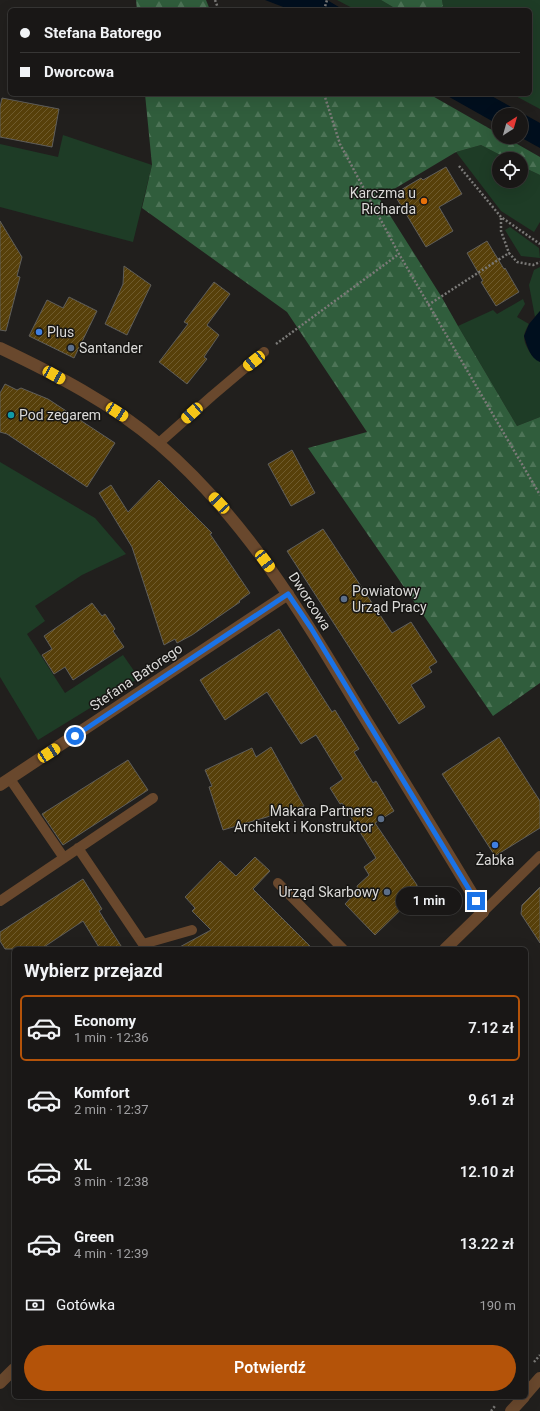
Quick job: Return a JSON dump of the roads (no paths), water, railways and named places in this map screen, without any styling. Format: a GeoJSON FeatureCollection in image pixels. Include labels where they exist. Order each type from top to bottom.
{"type":"FeatureCollection","features":[{"type":"Feature","properties":{"kind":"street","name":"Dworcowa"},"geometry":{"type":"LineString","coordinates":[[0,348],[29,362],[106,405],[128,420],[159,444],[192,474],[228,513],[274,573],[311,628],[482,912]]}},
{"type":"Feature","properties":{"kind":"street","name":"Stefana Batorego"},"geometry":{"type":"LineString","coordinates":[[5,782],[288,594]]}},
{"type":"Feature","properties":{"kind":"street"},"geometry":{"type":"LineString","coordinates":[[447,947],[482,912]]}},
{"type":"Feature","properties":{"kind":"street"},"geometry":{"type":"LineString","coordinates":[[0,1383],[12,1371]]}},
{"type":"Feature","properties":{"kind":"street"},"geometry":{"type":"LineString","coordinates":[[528,1392],[540,1378]]}},
{"type":"Feature","properties":{"kind":"street"},"geometry":{"type":"LineString","coordinates":[[511,1411],[522,1399]]}},
{"type":"Feature","properties":{"kind":"lane"},"geometry":{"type":"LineString","coordinates":[[159,444],[264,352]]}},
{"type":"Feature","properties":{"kind":"lane"},"geometry":{"type":"LineString","coordinates":[[5,782],[64,858]]}},
{"type":"Feature","properties":{"kind":"lane"},"geometry":{"type":"LineString","coordinates":[[0,901],[153,798]]}},
{"type":"Feature","properties":{"kind":"lane"},"geometry":{"type":"LineString","coordinates":[[78,848],[143,944],[192,930]]}},
{"type":"Feature","properties":{"kind":"lane"},"geometry":{"type":"LineString","coordinates":[[482,912],[540,856]]}},
{"type":"Feature","properties":{"kind":"lane"},"geometry":{"type":"LineString","coordinates":[[278,883],[340,947]]}},
{"type":"Feature","properties":{"kind":"water"},"geometry":{"type":"Polygon","coordinates":[[[265,0],[327,0],[341,8],[286,8],[265,0]]]}},
{"type":"Feature","properties":{"kind":"water"},"geometry":{"type":"Polygon","coordinates":[[[448,96],[492,96],[513,108],[492,108],[492,121],[448,96]]]}},
{"type":"Feature","properties":{"kind":"water"},"geometry":{"type":"Polygon","coordinates":[[[528,116],[540,123],[540,148],[528,141],[528,116]]]}},
{"type":"Feature","properties":{"kind":"water"},"geometry":{"type":"Polygon","coordinates":[[[540,311],[540,362],[531,355],[524,336],[529,324],[540,311]]]}},
{"type":"Feature","properties":{"kind":"place","name":"Karczma u Richarda"},"geometry":{"type":"Point","coordinates":[424,201]}},
{"type":"Feature","properties":{"kind":"place","name":"Plus"},"geometry":{"type":"Point","coordinates":[39,332]}},
{"type":"Feature","properties":{"kind":"place","name":"Santander"},"geometry":{"type":"Point","coordinates":[71,348]}},
{"type":"Feature","properties":{"kind":"place","name":"Pod zegarem"},"geometry":{"type":"Point","coordinates":[11,415]}},
{"type":"Feature","properties":{"kind":"place","name":"Powiatowy Urząd Pracy"},"geometry":{"type":"Point","coordinates":[344,599]}},
{"type":"Feature","properties":{"kind":"place","name":"Makara Partners Architekt i Konstruktor"},"geometry":{"type":"Point","coordinates":[381,819]}},
{"type":"Feature","properties":{"kind":"place","name":"Żabka"},"geometry":{"type":"Point","coordinates":[495,845]}},
{"type":"Feature","properties":{"kind":"place","name":"Urząd Skarbowy"},"geometry":{"type":"Point","coordinates":[387,892]}}]}
